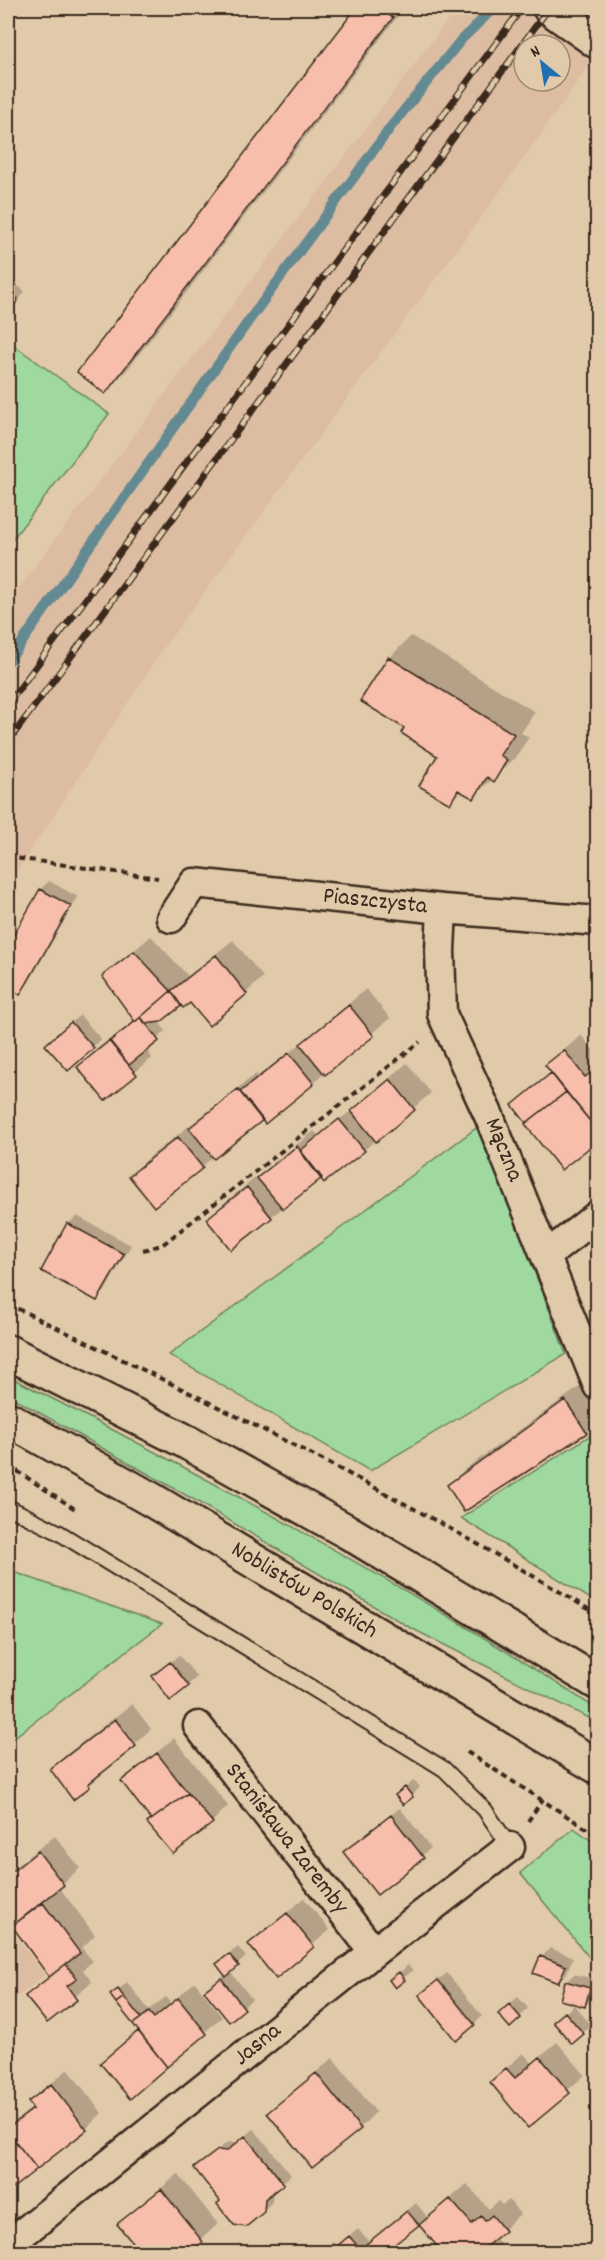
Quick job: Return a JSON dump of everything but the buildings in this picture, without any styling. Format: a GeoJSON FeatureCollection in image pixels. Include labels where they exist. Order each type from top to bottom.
{"type":"FeatureCollection","features":[{"type":"Feature","properties":{"kind":"main road"},"geometry":{"type":"LineString","coordinates":[[550,8],[597,42]]}},
{"type":"Feature","properties":{"kind":"main road"},"geometry":{"type":"LineString","coordinates":[[8,1352],[183,1440],[327,1521],[597,1683]]}},
{"type":"Feature","properties":{"kind":"main road","name":"Noblistów Polskich"},"geometry":{"type":"LineString","coordinates":[[8,1419],[162,1506],[597,1767]]}},
{"type":"Feature","properties":{"kind":"street","name":"Piaszczysta"},"geometry":{"type":"LineString","coordinates":[[171,918],[194,883],[442,909],[597,921]]}},
{"type":"Feature","properties":{"kind":"street","name":"Mączna"},"geometry":{"type":"LineString","coordinates":[[442,909],[442,1014],[489,1116],[597,1386]]}},
{"type":"Feature","properties":{"kind":"street"},"geometry":{"type":"LineString","coordinates":[[546,1256],[597,1215]]}},
{"type":"Feature","properties":{"kind":"street","name":"Stanisława Zaremby"},"geometry":{"type":"LineString","coordinates":[[198,1726],[374,1952]]}},
{"type":"Feature","properties":{"kind":"street","name":"Jasna"},"geometry":{"type":"LineString","coordinates":[[8,2245],[374,1952],[510,1847]]}},
{"type":"Feature","properties":{"kind":"lane"},"geometry":{"type":"LineString","coordinates":[[8,1507],[58,1532],[444,1769],[485,1810],[510,1847]]}},
{"type":"Feature","properties":{"kind":"path"},"geometry":{"type":"LineString","coordinates":[[9,857],[149,877]]}},
{"type":"Feature","properties":{"kind":"path"},"geometry":{"type":"LineString","coordinates":[[143,1250],[162,1245],[405,1051],[448,1029]]}},
{"type":"Feature","properties":{"kind":"path"},"geometry":{"type":"LineString","coordinates":[[8,1304],[279,1436],[539,1579],[597,1615]]}},
{"type":"Feature","properties":{"kind":"path"},"geometry":{"type":"LineString","coordinates":[[543,1799],[597,1836]]}},
{"type":"Feature","properties":{"kind":"shaded area"},"geometry":{"type":"Polygon","coordinates":[[[457,8],[597,8],[597,54],[572,90],[572,33],[512,33],[512,93],[570,93],[512,175],[167,643],[8,885],[8,602],[457,8]]]}},
{"type":"Feature","properties":{"kind":"shaded area"},"geometry":{"type":"Polygon","coordinates":[[[8,1925],[45,1975],[8,2004],[8,1925]]]}},
{"type":"Feature","properties":{"kind":"green space"},"geometry":{"type":"Polygon","coordinates":[[[8,341],[109,414],[8,545],[8,341]]]}},
{"type":"Feature","properties":{"kind":"green space"},"geometry":{"type":"Polygon","coordinates":[[[479,1126],[566,1354],[370,1471],[169,1355],[479,1126]]]}},
{"type":"Feature","properties":{"kind":"green space"},"geometry":{"type":"Polygon","coordinates":[[[8,1376],[233,1494],[381,1576],[597,1709],[597,1722],[409,1627],[198,1502],[8,1395],[8,1376]]]}},
{"type":"Feature","properties":{"kind":"green space"},"geometry":{"type":"Polygon","coordinates":[[[597,1431],[597,1603],[461,1518],[597,1431]]]}},
{"type":"Feature","properties":{"kind":"green space"},"geometry":{"type":"Polygon","coordinates":[[[8,1570],[162,1624],[8,1742],[8,1570]]]}},
{"type":"Feature","properties":{"kind":"green space"},"geometry":{"type":"Polygon","coordinates":[[[574,1828],[597,1845],[597,1967],[520,1873],[574,1828]]]}},
{"type":"Feature","properties":{"kind":"waterway"},"geometry":{"type":"LineString","coordinates":[[8,662],[250,319],[393,124],[461,40],[494,8]]}},
{"type":"Feature","properties":{"kind":"railway"},"geometry":{"type":"LineString","coordinates":[[8,704],[522,8]]}},
{"type":"Feature","properties":{"kind":"railway"},"geometry":{"type":"LineString","coordinates":[[8,742],[549,8]]}}]}
